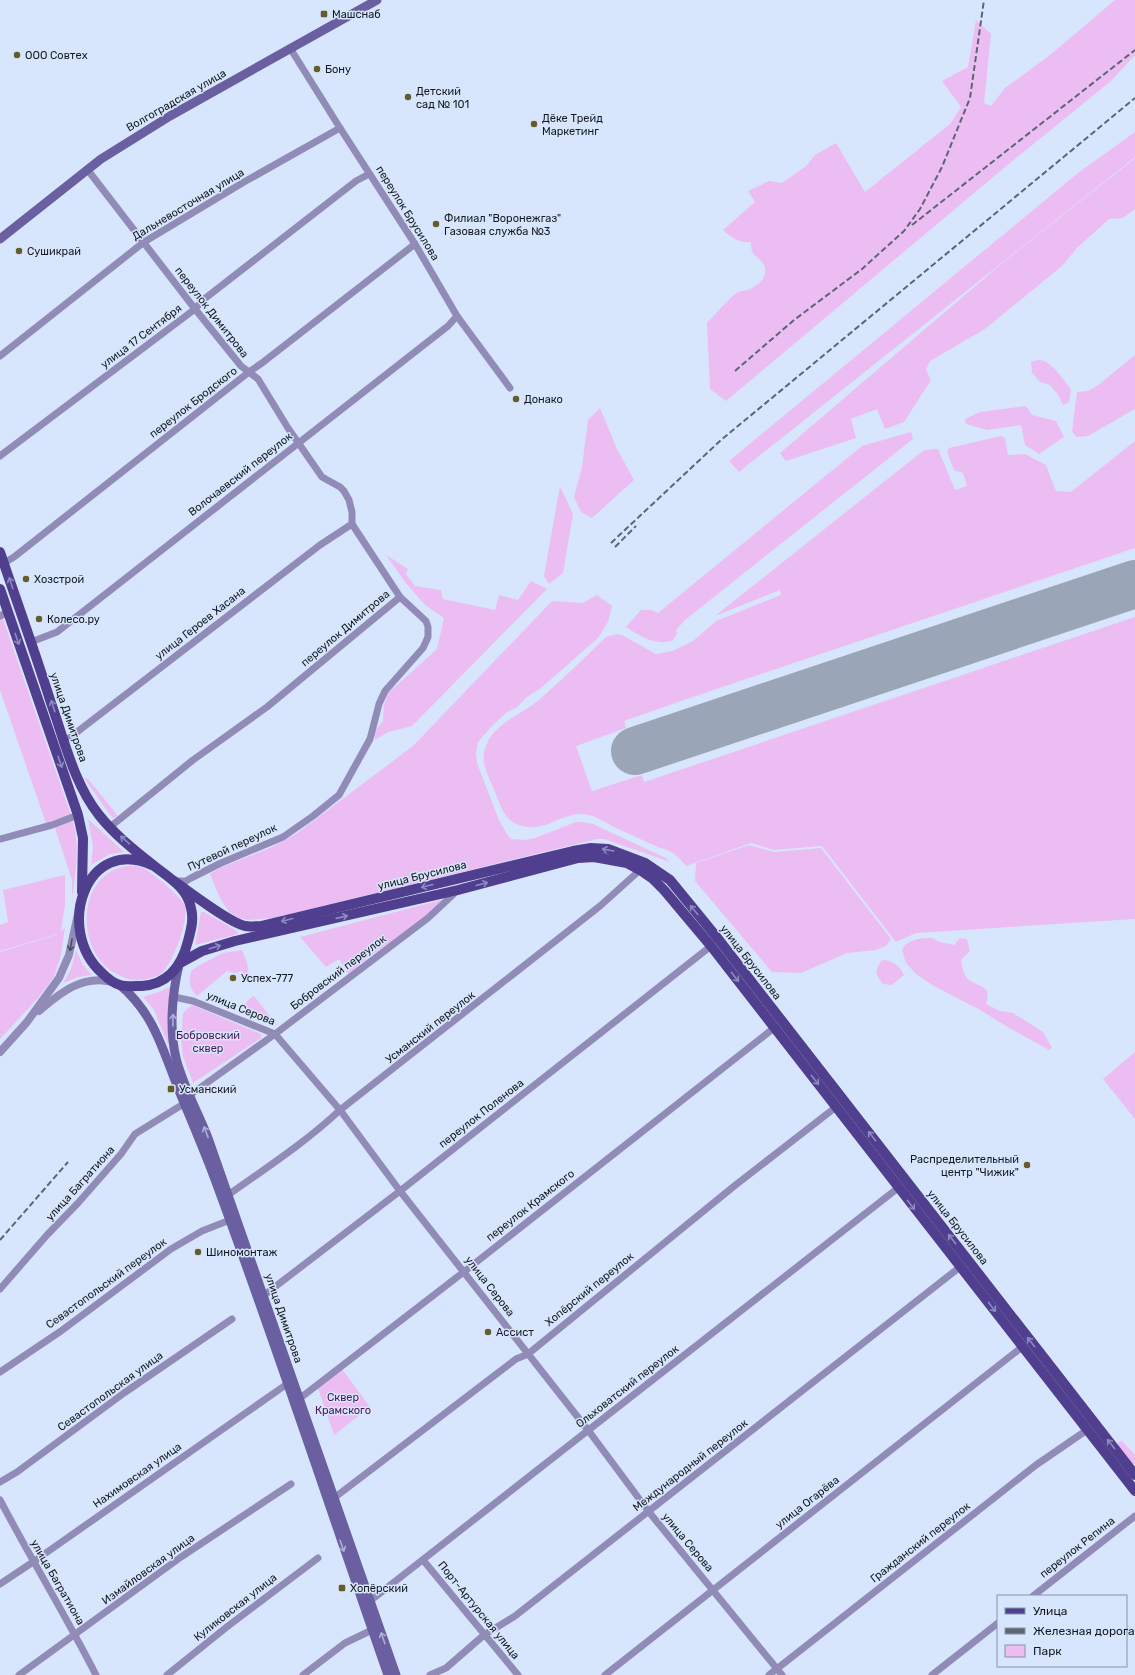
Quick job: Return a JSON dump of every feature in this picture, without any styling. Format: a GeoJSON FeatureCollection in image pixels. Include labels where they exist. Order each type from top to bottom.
{"type":"FeatureCollection","features":[{"type":"Feature","properties":{"kind":"main road","name":"Волгоградская улица"},"geometry":{"type":"LineString","coordinates":[[0,239],[88,169],[135,137],[377,0]]}},
{"type":"Feature","properties":{"kind":"main road","name":"улица Димитрова"},"geometry":{"type":"LineString","coordinates":[[0,552],[64,742],[86,795],[99,816],[154,866],[174,881],[186,894],[191,906],[192,914],[188,944],[179,964],[169,976],[155,984],[134,986],[119,984]]}},
{"type":"Feature","properties":{"kind":"main road","name":"улица Димитрова"},"geometry":{"type":"LineString","coordinates":[[0,589],[4,614],[78,815],[83,838],[82,897],[79,930],[86,951],[93,964],[108,978],[119,984],[134,997],[148,1016],[187,1099],[208,1138],[396,1675]]}},
{"type":"Feature","properties":{"kind":"main road","name":"улица Брусилова"},"geometry":{"type":"LineString","coordinates":[[174,881],[219,912],[239,923],[245,926],[261,926],[572,851],[591,848],[608,849],[625,854],[645,863],[670,880],[719,940],[933,1224],[1135,1475]]}},
{"type":"Feature","properties":{"kind":"main road","name":"улица Брусилова"},"geometry":{"type":"LineString","coordinates":[[179,964],[202,951],[235,941],[458,890],[578,858],[603,857],[626,863],[640,870],[664,890],[711,946],[898,1188],[933,1224],[960,1267],[1135,1491]]}},
{"type":"Feature","properties":{"kind":"main road","name":"улица Димитрова"},"geometry":{"type":"LineString","coordinates":[[82,897],[94,875],[115,862],[123,859],[135,859],[154,866]]}},
{"type":"Feature","properties":{"kind":"main road","name":"улица Димитрова"},"geometry":{"type":"LineString","coordinates":[[179,964],[174,997],[173,1040],[176,1059],[187,1099],[388,1675]]}},
{"type":"Feature","properties":{"kind":"street","name":"переулок Брусилова"},"geometry":{"type":"LineString","coordinates":[[290,48],[415,244],[457,316],[510,388]]}},
{"type":"Feature","properties":{"kind":"street","name":"Дальневосточная улица"},"geometry":{"type":"LineString","coordinates":[[0,356],[144,242],[244,182],[340,128]]}},
{"type":"Feature","properties":{"kind":"street","name":"переулок Димитрова"},"geometry":{"type":"LineString","coordinates":[[88,169],[195,309],[241,366],[258,380],[322,477],[340,487],[344,491],[349,500],[352,512],[352,524],[400,597],[267,707],[193,760],[110,827]]}},
{"type":"Feature","properties":{"kind":"street","name":"улица 17 Сентября"},"geometry":{"type":"LineString","coordinates":[[0,456],[195,309],[203,300],[344,190],[369,174]]}},
{"type":"Feature","properties":{"kind":"street","name":"переулок Бродского"},"geometry":{"type":"LineString","coordinates":[[4,563],[14,558],[249,372],[415,244]]}},
{"type":"Feature","properties":{"kind":"street","name":"Волочаевский переулок"},"geometry":{"type":"LineString","coordinates":[[31,642],[57,632],[448,326],[457,316]]}},
{"type":"Feature","properties":{"kind":"street","name":"улица Героев Хасана"},"geometry":{"type":"LineString","coordinates":[[64,742],[320,545],[352,524]]}},
{"type":"Feature","properties":{"kind":"street","name":"Путевой переулок"},"geometry":{"type":"LineString","coordinates":[[174,881],[186,881],[221,863],[283,837],[313,816],[339,794],[370,739],[379,704],[386,691],[423,648],[428,637],[428,627],[426,621],[400,597]]}},
{"type":"Feature","properties":{"kind":"street"},"geometry":{"type":"LineString","coordinates":[[0,839],[52,825],[78,815]]}},
{"type":"Feature","properties":{"kind":"street","name":"Усманский переулок"},"geometry":{"type":"LineString","coordinates":[[228,1194],[286,1154],[340,1110],[351,1103],[600,906],[640,870]]}},
{"type":"Feature","properties":{"kind":"street","name":"Бобровский переулок"},"geometry":{"type":"LineString","coordinates":[[187,1099],[428,918],[458,890]]}},
{"type":"Feature","properties":{"kind":"street"},"geometry":{"type":"LineString","coordinates":[[0,1052],[27,1022],[54,985],[66,965],[80,907]]}},
{"type":"Feature","properties":{"kind":"street","name":"переулок Поленова"},"geometry":{"type":"LineString","coordinates":[[264,1296],[711,946]]}},
{"type":"Feature","properties":{"kind":"street"},"geometry":{"type":"LineString","coordinates":[[27,1022],[58,995],[73,986],[98,980],[119,984]]}},
{"type":"Feature","properties":{"kind":"street","name":"улица Серова"},"geometry":{"type":"LineString","coordinates":[[174,997],[193,1001],[275,1034],[340,1110],[400,1191],[465,1271],[588,1430],[649,1512],[782,1675]]}},
{"type":"Feature","properties":{"kind":"street","name":"переулок Крамского"},"geometry":{"type":"LineString","coordinates":[[299,1399],[465,1271],[774,1028]]}},
{"type":"Feature","properties":{"kind":"street","name":"улица Багратиона"},"geometry":{"type":"LineString","coordinates":[[0,1289],[121,1154],[135,1134],[187,1099]]}},
{"type":"Feature","properties":{"kind":"street","name":"Хопёрский переулок"},"geometry":{"type":"LineString","coordinates":[[334,1498],[516,1359],[528,1354],[732,1187],[836,1107]]}},
{"type":"Feature","properties":{"kind":"street","name":"Ольховатский переулок"},"geometry":{"type":"LineString","coordinates":[[370,1601],[898,1188]]}},
{"type":"Feature","properties":{"kind":"street","name":"Севастопольский переулок"},"geometry":{"type":"LineString","coordinates":[[0,1372],[61,1330],[171,1249],[202,1231],[230,1220]]}},
{"type":"Feature","properties":{"kind":"street","name":"Международный переулок"},"geometry":{"type":"LineString","coordinates":[[430,1675],[446,1668],[484,1635],[515,1616],[960,1267]]}},
{"type":"Feature","properties":{"kind":"street","name":"Севастопольская улица"},"geometry":{"type":"LineString","coordinates":[[0,1482],[17,1472],[124,1393],[232,1319]]}},
{"type":"Feature","properties":{"kind":"street","name":"улица Огарёва"},"geometry":{"type":"LineString","coordinates":[[605,1675],[1022,1347]]}},
{"type":"Feature","properties":{"kind":"street","name":"Нахимовская улица"},"geometry":{"type":"LineString","coordinates":[[0,1584],[287,1384]]}},
{"type":"Feature","properties":{"kind":"street","name":"Гражданский переулок"},"geometry":{"type":"LineString","coordinates":[[769,1675],[1036,1465],[1087,1430]]}},
{"type":"Feature","properties":{"kind":"street","name":"Измайловская улица"},"geometry":{"type":"LineString","coordinates":[[19,1675],[181,1557],[291,1484]]}},
{"type":"Feature","properties":{"kind":"street","name":"улица Багратиона"},"geometry":{"type":"LineString","coordinates":[[0,1500],[33,1562],[76,1634],[96,1675]]}},
{"type":"Feature","properties":{"kind":"street","name":"переулок Репина"},"geometry":{"type":"LineString","coordinates":[[1034,1595],[1135,1516]]}},
{"type":"Feature","properties":{"kind":"street","name":"Куликовская улица"},"geometry":{"type":"LineString","coordinates":[[167,1675],[318,1558]]}},
{"type":"Feature","properties":{"kind":"street","name":"Порт-Артурская улица"},"geometry":{"type":"LineString","coordinates":[[423,1560],[518,1675]]}},
{"type":"Feature","properties":{"kind":"street"},"geometry":{"type":"LineString","coordinates":[[932,1675],[997,1624]]}},
{"type":"Feature","properties":{"kind":"street"},"geometry":{"type":"LineString","coordinates":[[303,1675],[345,1643],[372,1630]]}},
{"type":"Feature","properties":{"kind":"green space"},"geometry":{"type":"Polygon","coordinates":[[[1115,0],[1135,0],[1135,55],[1111,81],[1004,168],[726,401],[710,389],[707,323],[735,294],[757,285],[763,279],[765,272],[763,264],[752,252],[751,242],[744,242],[736,239],[723,230],[755,202],[748,191],[769,181],[782,183],[806,166],[815,155],[836,143],[865,192],[950,124],[961,107],[942,81],[968,67],[976,20],[991,34],[984,103],[991,106],[1005,88],[1050,55],[1115,0]]]}},
{"type":"Feature","properties":{"kind":"green space"},"geometry":{"type":"Polygon","coordinates":[[[1135,132],[1135,157],[739,472],[729,461],[1078,173],[1135,132]]]}},
{"type":"Feature","properties":{"kind":"green space"},"geometry":{"type":"Polygon","coordinates":[[[1135,158],[1135,209],[1123,218],[1109,219],[1077,248],[1062,266],[985,329],[930,361],[926,370],[931,380],[904,422],[885,429],[877,409],[851,419],[856,438],[786,461],[780,453],[1000,265],[1135,158]]]}},
{"type":"Feature","properties":{"kind":"green space"},"geometry":{"type":"Polygon","coordinates":[[[1135,355],[1135,409],[1088,436],[1076,437],[1072,431],[1077,392],[1088,391],[1097,386],[1135,355]]]}},
{"type":"Feature","properties":{"kind":"green space"},"geometry":{"type":"Polygon","coordinates":[[[1038,360],[1048,363],[1071,389],[1069,402],[1063,405],[1059,396],[1050,385],[1040,382],[1032,373],[1031,362],[1038,360]]]}},
{"type":"Feature","properties":{"kind":"green space"},"geometry":{"type":"Polygon","coordinates":[[[1026,406],[1032,415],[1056,421],[1064,437],[1039,454],[1025,445],[1021,425],[987,430],[966,424],[965,419],[980,412],[1026,406]]]}},
{"type":"Feature","properties":{"kind":"green space"},"geometry":{"type":"Polygon","coordinates":[[[600,408],[617,449],[634,480],[592,518],[581,512],[574,497],[582,467],[588,420],[600,408]]]}},
{"type":"Feature","properties":{"kind":"green space"},"geometry":{"type":"Polygon","coordinates":[[[911,432],[913,439],[685,620],[676,630],[677,634],[673,640],[661,642],[649,640],[626,627],[641,610],[651,610],[658,613],[862,446],[911,432]]]}},
{"type":"Feature","properties":{"kind":"green space"},"geometry":{"type":"Polygon","coordinates":[[[1001,436],[1005,438],[1008,455],[1025,454],[1046,465],[1056,491],[1071,492],[1135,441],[1135,548],[624,721],[626,728],[576,746],[592,791],[642,775],[644,782],[1135,617],[1135,919],[916,933],[896,942],[822,846],[774,850],[751,843],[686,866],[672,852],[660,848],[590,815],[572,815],[543,826],[535,827],[519,825],[514,823],[506,816],[488,776],[485,765],[484,754],[489,740],[494,732],[508,720],[540,699],[606,637],[617,634],[622,635],[656,654],[672,651],[693,641],[716,621],[781,595],[780,590],[715,616],[924,450],[937,449],[939,451],[955,490],[967,486],[963,473],[954,470],[947,452],[949,448],[1001,436]]]}},
{"type":"Feature","properties":{"kind":"green space"},"geometry":{"type":"Polygon","coordinates":[[[560,486],[573,514],[563,573],[549,584],[544,576],[560,486]]]}},
{"type":"Feature","properties":{"kind":"green space"},"geometry":{"type":"Polygon","coordinates":[[[386,555],[408,569],[406,574],[415,586],[441,590],[443,599],[495,610],[499,595],[518,600],[531,581],[547,589],[412,726],[388,732],[375,740],[374,732],[383,721],[384,705],[388,693],[437,649],[444,618],[425,605],[405,582],[386,555]]]}},
{"type":"Feature","properties":{"kind":"green space"},"geometry":{"type":"Polygon","coordinates":[[[597,595],[612,606],[608,622],[598,638],[541,688],[527,697],[516,708],[507,712],[493,725],[478,742],[476,752],[477,763],[499,820],[511,839],[525,840],[535,838],[576,822],[582,822],[593,824],[666,858],[670,862],[604,839],[597,839],[274,918],[249,920],[240,918],[229,912],[220,898],[210,874],[222,867],[270,848],[296,834],[413,746],[552,601],[583,603],[597,595]]]}},
{"type":"Feature","properties":{"kind":"green space"},"geometry":{"type":"Polygon","coordinates":[[[0,611],[71,815],[46,823],[0,690],[0,611]]]}},
{"type":"Feature","properties":{"kind":"green space"},"geometry":{"type":"Polygon","coordinates":[[[84,778],[88,779],[117,816],[113,818],[110,815],[84,778]]]}},
{"type":"Feature","properties":{"kind":"green space"},"geometry":{"type":"Polygon","coordinates":[[[72,819],[75,829],[77,849],[72,901],[72,880],[54,825],[72,819]]]}},
{"type":"Feature","properties":{"kind":"green space"},"geometry":{"type":"Polygon","coordinates":[[[88,819],[124,852],[110,854],[91,865],[93,847],[88,819]]]}},
{"type":"Feature","properties":{"kind":"green space"},"geometry":{"type":"Polygon","coordinates":[[[749,845],[774,852],[821,848],[891,939],[886,946],[876,950],[847,953],[801,973],[772,972],[695,881],[696,863],[749,845]]]}},
{"type":"Feature","properties":{"kind":"green space"},"geometry":{"type":"Polygon","coordinates":[[[128,866],[143,868],[159,879],[183,902],[186,913],[179,941],[166,968],[159,975],[142,980],[127,979],[113,972],[101,961],[92,946],[88,929],[87,912],[91,896],[99,882],[111,871],[128,866]]]}},
{"type":"Feature","properties":{"kind":"green space"},"geometry":{"type":"Polygon","coordinates":[[[65,875],[65,904],[61,931],[65,928],[61,955],[54,977],[38,998],[0,1039],[0,952],[58,934],[0,951],[0,925],[8,922],[3,890],[65,875]]]}},
{"type":"Feature","properties":{"kind":"green space"},"geometry":{"type":"Polygon","coordinates":[[[445,899],[447,904],[367,958],[349,975],[339,959],[326,967],[300,937],[445,899]]]}},
{"type":"Feature","properties":{"kind":"green space"},"geometry":{"type":"Polygon","coordinates":[[[201,912],[204,912],[237,931],[238,934],[195,945],[201,912]]]}},
{"type":"Feature","properties":{"kind":"green space"},"geometry":{"type":"Polygon","coordinates":[[[932,938],[940,942],[954,945],[960,938],[967,939],[970,951],[961,960],[963,970],[968,979],[986,990],[988,993],[988,998],[986,1004],[1000,1011],[1013,1013],[1043,1032],[1052,1048],[1049,1050],[980,1010],[932,985],[916,974],[906,963],[902,950],[907,943],[911,941],[932,938]]]}},
{"type":"Feature","properties":{"kind":"green space"},"geometry":{"type":"Polygon","coordinates":[[[76,950],[83,965],[92,975],[78,977],[63,983],[71,969],[76,950]]]}},
{"type":"Feature","properties":{"kind":"green space"},"geometry":{"type":"Polygon","coordinates":[[[242,950],[248,966],[248,983],[241,971],[235,973],[227,971],[197,996],[190,985],[191,971],[223,953],[242,950]]]}},
{"type":"Feature","properties":{"kind":"green space"},"geometry":{"type":"Polygon","coordinates":[[[882,960],[895,964],[904,975],[892,985],[883,984],[877,975],[876,972],[882,960]]]}},
{"type":"Feature","properties":{"kind":"green space"},"geometry":{"type":"Polygon","coordinates":[[[170,987],[168,1044],[154,1010],[143,997],[170,987]]]}},
{"type":"Feature","properties":{"kind":"green space"},"geometry":{"type":"Polygon","coordinates":[[[254,996],[277,1025],[243,1008],[248,1000],[254,996]]]}},
{"type":"Feature","properties":{"kind":"green space","name":"Бобровский сквер"},"geometry":{"type":"Polygon","coordinates":[[[192,1005],[261,1034],[261,1038],[193,1083],[183,1057],[181,1039],[183,1013],[192,1005]]]}},
{"type":"Feature","properties":{"kind":"green space"},"geometry":{"type":"Polygon","coordinates":[[[1135,1052],[1135,1119],[1103,1079],[1135,1052]]]}},
{"type":"Feature","properties":{"kind":"green space","name":"Сквер Крамского"},"geometry":{"type":"Polygon","coordinates":[[[342,1369],[370,1407],[334,1435],[318,1388],[342,1369]]]}},
{"type":"Feature","properties":{"kind":"green space"},"geometry":{"type":"Polygon","coordinates":[[[1122,1441],[1135,1455],[1135,1464],[1133,1464],[1119,1448],[1119,1442],[1122,1441]]]}},
{"type":"Feature","properties":{"kind":"runway"},"geometry":{"type":"LineString","coordinates":[[635,751],[1135,584]]}},
{"type":"Feature","properties":{"kind":"railway"},"geometry":{"type":"LineString","coordinates":[[735,371],[794,320],[862,269],[904,231],[920,209],[942,167],[970,98],[984,0]]}},
{"type":"Feature","properties":{"kind":"railway"},"geometry":{"type":"LineString","coordinates":[[912,225],[1135,50]]}},
{"type":"Feature","properties":{"kind":"railway"},"geometry":{"type":"LineString","coordinates":[[611,543],[721,440],[1135,98]]}},
{"type":"Feature","properties":{"kind":"railway"},"geometry":{"type":"LineString","coordinates":[[615,547],[636,526]]}},
{"type":"Feature","properties":{"kind":"railway"},"geometry":{"type":"LineString","coordinates":[[0,1240],[68,1162]]}},
{"type":"Feature","properties":{"kind":"place","name":"Машснаб"},"geometry":{"type":"Point","coordinates":[324,14]}},
{"type":"Feature","properties":{"kind":"place","name":"ООО Совтех"},"geometry":{"type":"Point","coordinates":[17,55]}},
{"type":"Feature","properties":{"kind":"place","name":"Бону"},"geometry":{"type":"Point","coordinates":[317,69]}},
{"type":"Feature","properties":{"kind":"place","name":"Детский сад № 101"},"geometry":{"type":"Point","coordinates":[408,97]}},
{"type":"Feature","properties":{"kind":"place","name":"Дёке Трейд Маркетинг"},"geometry":{"type":"Point","coordinates":[534,124]}},
{"type":"Feature","properties":{"kind":"place","name":"Филиал \"Воронежгаз\" Газовая служба №3"},"geometry":{"type":"Point","coordinates":[436,224]}},
{"type":"Feature","properties":{"kind":"place","name":"Сушикрай"},"geometry":{"type":"Point","coordinates":[19,251]}},
{"type":"Feature","properties":{"kind":"place","name":"Донако"},"geometry":{"type":"Point","coordinates":[516,399]}},
{"type":"Feature","properties":{"kind":"place","name":"Хозстрой"},"geometry":{"type":"Point","coordinates":[26,579]}},
{"type":"Feature","properties":{"kind":"place","name":"Колесо.ру"},"geometry":{"type":"Point","coordinates":[39,619]}},
{"type":"Feature","properties":{"kind":"place","name":"Успех-777"},"geometry":{"type":"Point","coordinates":[233,978]}},
{"type":"Feature","properties":{"kind":"place","name":"Усманский"},"geometry":{"type":"Point","coordinates":[171,1089]}},
{"type":"Feature","properties":{"kind":"place","name":"Распределительный центр \"Чижик\""},"geometry":{"type":"Point","coordinates":[1027,1165]}},
{"type":"Feature","properties":{"kind":"place","name":"Шиномонтаж"},"geometry":{"type":"Point","coordinates":[198,1252]}},
{"type":"Feature","properties":{"kind":"place","name":"Ассист"},"geometry":{"type":"Point","coordinates":[488,1332]}},
{"type":"Feature","properties":{"kind":"place","name":"Хопёрский"},"geometry":{"type":"Point","coordinates":[342,1588]}}]}
